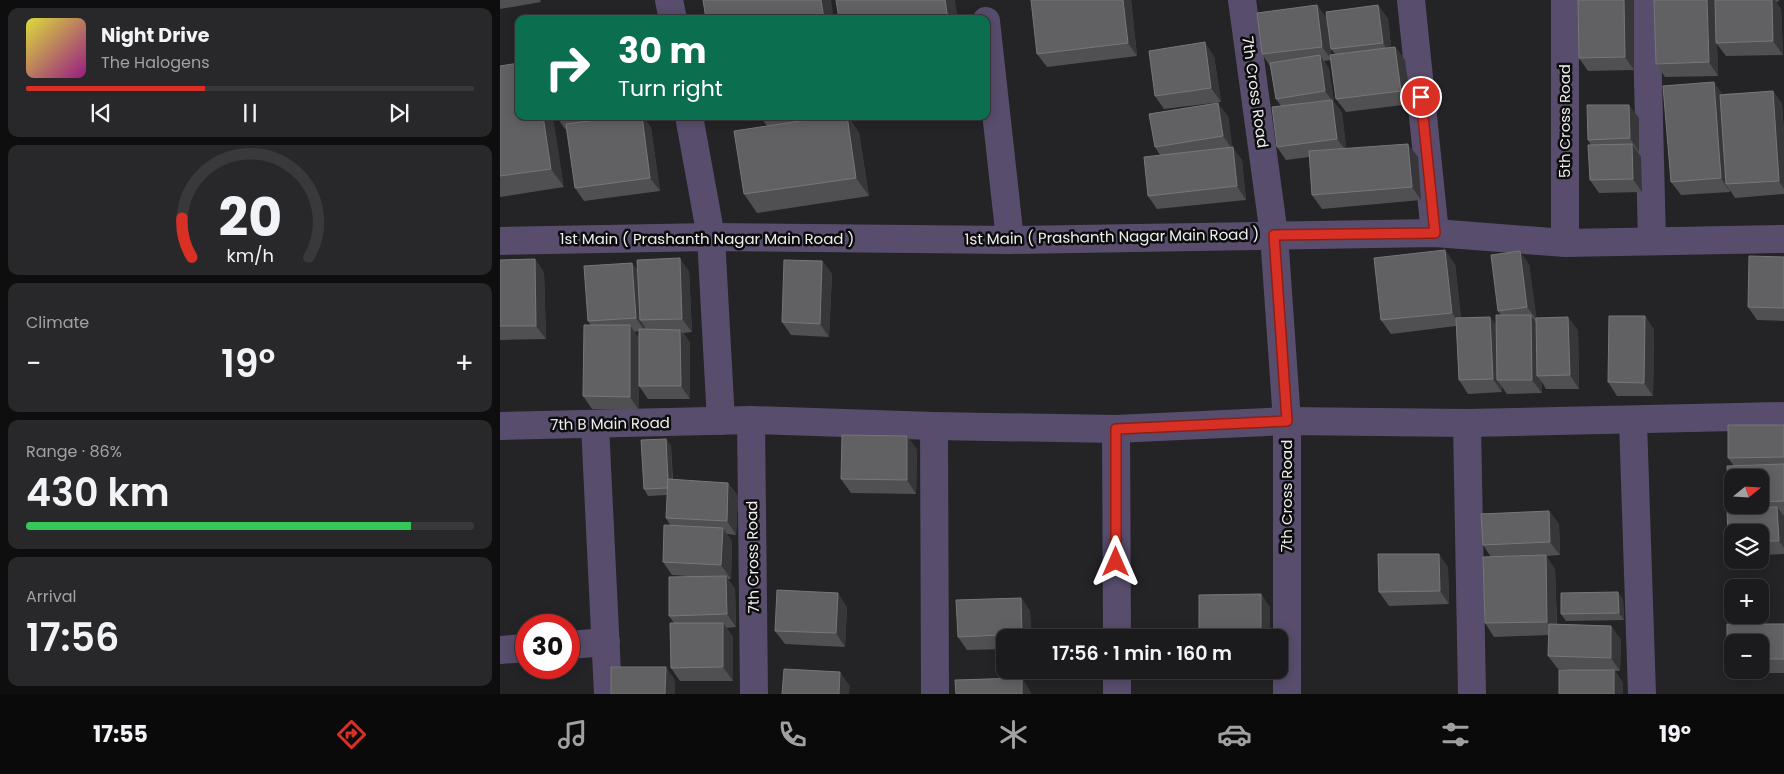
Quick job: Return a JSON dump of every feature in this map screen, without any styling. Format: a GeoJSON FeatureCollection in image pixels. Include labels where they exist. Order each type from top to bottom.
{"type":"FeatureCollection","features":[{"type":"Feature","properties":{"kind":"street"},"geometry":{"type":"LineString","coordinates":[[669,0],[671,15]]}},
{"type":"Feature","properties":{"kind":"street"},"geometry":{"type":"LineString","coordinates":[[984,0],[986,15]]}},
{"type":"Feature","properties":{"kind":"street","name":"7th Cross Road"},"geometry":{"type":"LineString","coordinates":[[1242,0],[1274,235],[1287,421],[1287,694]]}},
{"type":"Feature","properties":{"kind":"street"},"geometry":{"type":"LineString","coordinates":[[1411,0],[1435,233]]}},
{"type":"Feature","properties":{"kind":"street","name":"5th Cross Road"},"geometry":{"type":"LineString","coordinates":[[1565,0],[1565,242]]}},
{"type":"Feature","properties":{"kind":"street"},"geometry":{"type":"LineString","coordinates":[[1646,0],[1652,241]]}},
{"type":"Feature","properties":{"kind":"street"},"geometry":{"type":"LineString","coordinates":[[990,57],[1010,240]]}},
{"type":"Feature","properties":{"kind":"street"},"geometry":{"type":"LineString","coordinates":[[691,120],[710,237],[721,421]]}},
{"type":"Feature","properties":{"kind":"street","name":"1st Main ( Prashanth Nagar Main Road )"},"geometry":{"type":"LineString","coordinates":[[500,242],[710,237],[1010,240],[1435,233],[1565,242],[1784,239]]}},
{"type":"Feature","properties":{"kind":"street","name":"7th B Main Road"},"geometry":{"type":"LineString","coordinates":[[500,426],[751,420],[1116,429],[1287,421],[1467,423],[1633,421],[1784,416]]}},
{"type":"Feature","properties":{"kind":"street","name":"7th Cross Road"},"geometry":{"type":"LineString","coordinates":[[751,420],[754,694]]}},
{"type":"Feature","properties":{"kind":"street"},"geometry":{"type":"LineString","coordinates":[[1633,421],[1642,694]]}},
{"type":"Feature","properties":{"kind":"street"},"geometry":{"type":"LineString","coordinates":[[1467,423],[1472,694]]}},
{"type":"Feature","properties":{"kind":"street"},"geometry":{"type":"LineString","coordinates":[[595,425],[608,694]]}},
{"type":"Feature","properties":{"kind":"street"},"geometry":{"type":"LineString","coordinates":[[934,426],[935,694]]}},
{"type":"Feature","properties":{"kind":"street"},"geometry":{"type":"LineString","coordinates":[[1116,429],[1117,629]]}},
{"type":"Feature","properties":{"kind":"street"},"geometry":{"type":"LineString","coordinates":[[580,644],[606,642]]}},
{"type":"Feature","properties":{"kind":"street"},"geometry":{"type":"LineString","coordinates":[[500,650],[515,649]]}},
{"type":"Feature","properties":{"kind":"street"},"geometry":{"type":"LineString","coordinates":[[1117,679],[1117,694]]}},
{"type":"Feature","properties":{"kind":"building"},"geometry":{"type":"Polygon","coordinates":[[[703,0],[821,0],[823,15],[705,15],[703,0]]]}},
{"type":"Feature","properties":{"kind":"building"},"geometry":{"type":"Polygon","coordinates":[[[836,0],[945,0],[947,15],[838,15],[836,0]]]}},
{"type":"Feature","properties":{"kind":"building"},"geometry":{"type":"Polygon","coordinates":[[[1031,0],[1123,0],[1128,43],[1037,54],[1031,0]]]}},
{"type":"Feature","properties":{"kind":"building"},"geometry":{"type":"Polygon","coordinates":[[[1578,0],[1624,0],[1625,57],[1579,58],[1578,0]]]}},
{"type":"Feature","properties":{"kind":"building"},"geometry":{"type":"Polygon","coordinates":[[[1654,0],[1707,0],[1709,62],[1656,64],[1654,0]]]}},
{"type":"Feature","properties":{"kind":"building"},"geometry":{"type":"Polygon","coordinates":[[[1715,0],[1772,0],[1773,41],[1716,43],[1715,0]]]}},
{"type":"Feature","properties":{"kind":"building"},"geometry":{"type":"Polygon","coordinates":[[[1317,5],[1322,47],[1262,54],[1257,13],[1317,5]]]}},
{"type":"Feature","properties":{"kind":"building"},"geometry":{"type":"Polygon","coordinates":[[[1378,5],[1383,43],[1331,49],[1326,12],[1378,5]]]}},
{"type":"Feature","properties":{"kind":"building"},"geometry":{"type":"Polygon","coordinates":[[[1205,42],[1211,88],[1155,96],[1149,51],[1205,42]]]}},
{"type":"Feature","properties":{"kind":"building"},"geometry":{"type":"Polygon","coordinates":[[[1395,47],[1401,91],[1336,99],[1330,55],[1395,47]]]}},
{"type":"Feature","properties":{"kind":"building"},"geometry":{"type":"Polygon","coordinates":[[[1320,55],[1325,91],[1276,99],[1270,63],[1320,55]]]}},
{"type":"Feature","properties":{"kind":"building"},"geometry":{"type":"Polygon","coordinates":[[[515,64],[515,120],[544,120],[551,169],[500,176],[500,66],[515,64]]]}},
{"type":"Feature","properties":{"kind":"building"},"geometry":{"type":"Polygon","coordinates":[[[1714,82],[1721,178],[1671,182],[1663,86],[1714,82]]]}},
{"type":"Feature","properties":{"kind":"building"},"geometry":{"type":"Polygon","coordinates":[[[1773,91],[1779,181],[1726,184],[1720,95],[1773,91]]]}},
{"type":"Feature","properties":{"kind":"building"},"geometry":{"type":"Polygon","coordinates":[[[1332,100],[1337,139],[1277,147],[1272,107],[1332,100]]]}},
{"type":"Feature","properties":{"kind":"building"},"geometry":{"type":"Polygon","coordinates":[[[1218,103],[1223,136],[1155,147],[1149,114],[1218,103]]]}},
{"type":"Feature","properties":{"kind":"building"},"geometry":{"type":"Polygon","coordinates":[[[1587,105],[1629,105],[1630,138],[1588,140],[1587,105]]]}},
{"type":"Feature","properties":{"kind":"building"},"geometry":{"type":"Polygon","coordinates":[[[596,120],[643,120],[650,178],[575,188],[566,124],[596,120]]]}},
{"type":"Feature","properties":{"kind":"building"},"geometry":{"type":"Polygon","coordinates":[[[807,120],[848,120],[856,178],[744,194],[734,131],[807,120]]]}},
{"type":"Feature","properties":{"kind":"building"},"geometry":{"type":"Polygon","coordinates":[[[1408,144],[1412,187],[1312,195],[1309,151],[1408,144]]]}},
{"type":"Feature","properties":{"kind":"building"},"geometry":{"type":"Polygon","coordinates":[[[1632,144],[1633,179],[1590,180],[1588,145],[1632,144]]]}},
{"type":"Feature","properties":{"kind":"building"},"geometry":{"type":"Polygon","coordinates":[[[1233,147],[1237,186],[1148,196],[1144,157],[1233,147]]]}},
{"type":"Feature","properties":{"kind":"building"},"geometry":{"type":"Polygon","coordinates":[[[1445,250],[1452,313],[1381,320],[1374,258],[1445,250]]]}},
{"type":"Feature","properties":{"kind":"building"},"geometry":{"type":"Polygon","coordinates":[[[1520,251],[1527,307],[1498,311],[1491,255],[1520,251]]]}},
{"type":"Feature","properties":{"kind":"building"},"geometry":{"type":"Polygon","coordinates":[[[1749,256],[1784,257],[1784,308],[1748,307],[1749,256]]]}},
{"type":"Feature","properties":{"kind":"building"},"geometry":{"type":"Polygon","coordinates":[[[680,258],[682,319],[640,320],[637,260],[680,258]]]}},
{"type":"Feature","properties":{"kind":"building"},"geometry":{"type":"Polygon","coordinates":[[[535,259],[536,326],[500,326],[500,260],[535,259]]]}},
{"type":"Feature","properties":{"kind":"building"},"geometry":{"type":"Polygon","coordinates":[[[784,260],[822,261],[820,324],[782,322],[784,260]]]}},
{"type":"Feature","properties":{"kind":"building"},"geometry":{"type":"Polygon","coordinates":[[[632,263],[636,318],[588,321],[584,266],[632,263]]]}},
{"type":"Feature","properties":{"kind":"building"},"geometry":{"type":"Polygon","coordinates":[[[1496,315],[1531,315],[1532,380],[1497,380],[1496,315]]]}},
{"type":"Feature","properties":{"kind":"building"},"geometry":{"type":"Polygon","coordinates":[[[1609,316],[1645,316],[1644,383],[1608,382],[1609,316]]]}},
{"type":"Feature","properties":{"kind":"building"},"geometry":{"type":"Polygon","coordinates":[[[1490,317],[1493,379],[1459,380],[1456,318],[1490,317]]]}},
{"type":"Feature","properties":{"kind":"building"},"geometry":{"type":"Polygon","coordinates":[[[1568,317],[1570,375],[1537,376],[1536,318],[1568,317]]]}},
{"type":"Feature","properties":{"kind":"building"},"geometry":{"type":"Polygon","coordinates":[[[584,325],[630,325],[630,397],[583,396],[584,325]]]}},
{"type":"Feature","properties":{"kind":"building"},"geometry":{"type":"Polygon","coordinates":[[[639,329],[680,330],[681,386],[639,386],[639,329]]]}},
{"type":"Feature","properties":{"kind":"building"},"geometry":{"type":"Polygon","coordinates":[[[1728,425],[1784,425],[1784,457],[1728,458],[1728,425]]]}},
{"type":"Feature","properties":{"kind":"building"},"geometry":{"type":"Polygon","coordinates":[[[842,435],[907,436],[907,480],[841,479],[842,435]]]}},
{"type":"Feature","properties":{"kind":"building"},"geometry":{"type":"Polygon","coordinates":[[[666,439],[667,488],[644,489],[641,440],[666,439]]]}},
{"type":"Feature","properties":{"kind":"building"},"geometry":{"type":"Polygon","coordinates":[[[1784,464],[1784,501],[1769,502],[1769,469],[1727,469],[1727,466],[1784,464]]]}},
{"type":"Feature","properties":{"kind":"building"},"geometry":{"type":"Polygon","coordinates":[[[668,479],[728,483],[727,521],[666,518],[668,479]]]}},
{"type":"Feature","properties":{"kind":"building"},"geometry":{"type":"Polygon","coordinates":[[[1769,507],[1777,507],[1779,541],[1769,541],[1769,524],[1727,524],[1727,514],[1769,514],[1769,507]]]}},
{"type":"Feature","properties":{"kind":"building"},"geometry":{"type":"Polygon","coordinates":[[[1549,511],[1550,542],[1483,545],[1481,514],[1549,511]]]}},
{"type":"Feature","properties":{"kind":"building"},"geometry":{"type":"Polygon","coordinates":[[[664,525],[723,528],[721,565],[663,562],[664,525]]]}},
{"type":"Feature","properties":{"kind":"building"},"geometry":{"type":"Polygon","coordinates":[[[1378,554],[1439,554],[1440,591],[1379,592],[1378,554]]]}},
{"type":"Feature","properties":{"kind":"building"},"geometry":{"type":"Polygon","coordinates":[[[1546,555],[1547,622],[1485,623],[1483,557],[1546,555]]]}},
{"type":"Feature","properties":{"kind":"building"},"geometry":{"type":"Polygon","coordinates":[[[726,576],[727,614],[669,616],[669,577],[726,576]]]}},
{"type":"Feature","properties":{"kind":"building"},"geometry":{"type":"Polygon","coordinates":[[[777,590],[838,593],[836,633],[775,631],[777,590]]]}},
{"type":"Feature","properties":{"kind":"building"},"geometry":{"type":"Polygon","coordinates":[[[1618,592],[1619,613],[1561,614],[1561,593],[1618,592]]]}},
{"type":"Feature","properties":{"kind":"building"},"geometry":{"type":"Polygon","coordinates":[[[1261,594],[1261,629],[1199,629],[1199,595],[1261,594]]]}},
{"type":"Feature","properties":{"kind":"building"},"geometry":{"type":"Polygon","coordinates":[[[1021,598],[1022,629],[996,629],[996,635],[958,637],[956,600],[1021,598]]]}},
{"type":"Feature","properties":{"kind":"building"},"geometry":{"type":"Polygon","coordinates":[[[670,623],[723,623],[723,667],[671,668],[670,623]]]}},
{"type":"Feature","properties":{"kind":"building"},"geometry":{"type":"Polygon","coordinates":[[[1549,624],[1611,626],[1611,658],[1548,656],[1549,624]]]}},
{"type":"Feature","properties":{"kind":"building"},"geometry":{"type":"Polygon","coordinates":[[[1727,624],[1784,624],[1784,659],[1769,659],[1769,634],[1727,634],[1727,624]]]}},
{"type":"Feature","properties":{"kind":"building"},"geometry":{"type":"Polygon","coordinates":[[[611,667],[666,667],[665,694],[611,694],[611,667]]]}},
{"type":"Feature","properties":{"kind":"building"},"geometry":{"type":"Polygon","coordinates":[[[784,669],[840,672],[839,694],[782,694],[784,669]]]}},
{"type":"Feature","properties":{"kind":"building"},"geometry":{"type":"Polygon","coordinates":[[[1559,670],[1614,670],[1614,694],[1559,694],[1559,670]]]}},
{"type":"Feature","properties":{"kind":"building"},"geometry":{"type":"Polygon","coordinates":[[[1022,679],[1022,694],[956,694],[955,680],[1022,679]]]}},
{"type":"Feature","properties":{"kind":"route"},"geometry":{"type":"LineString","coordinates":[[1116,562],[1116,429],[1287,421],[1274,235],[1435,233],[1421,97]]}}]}
